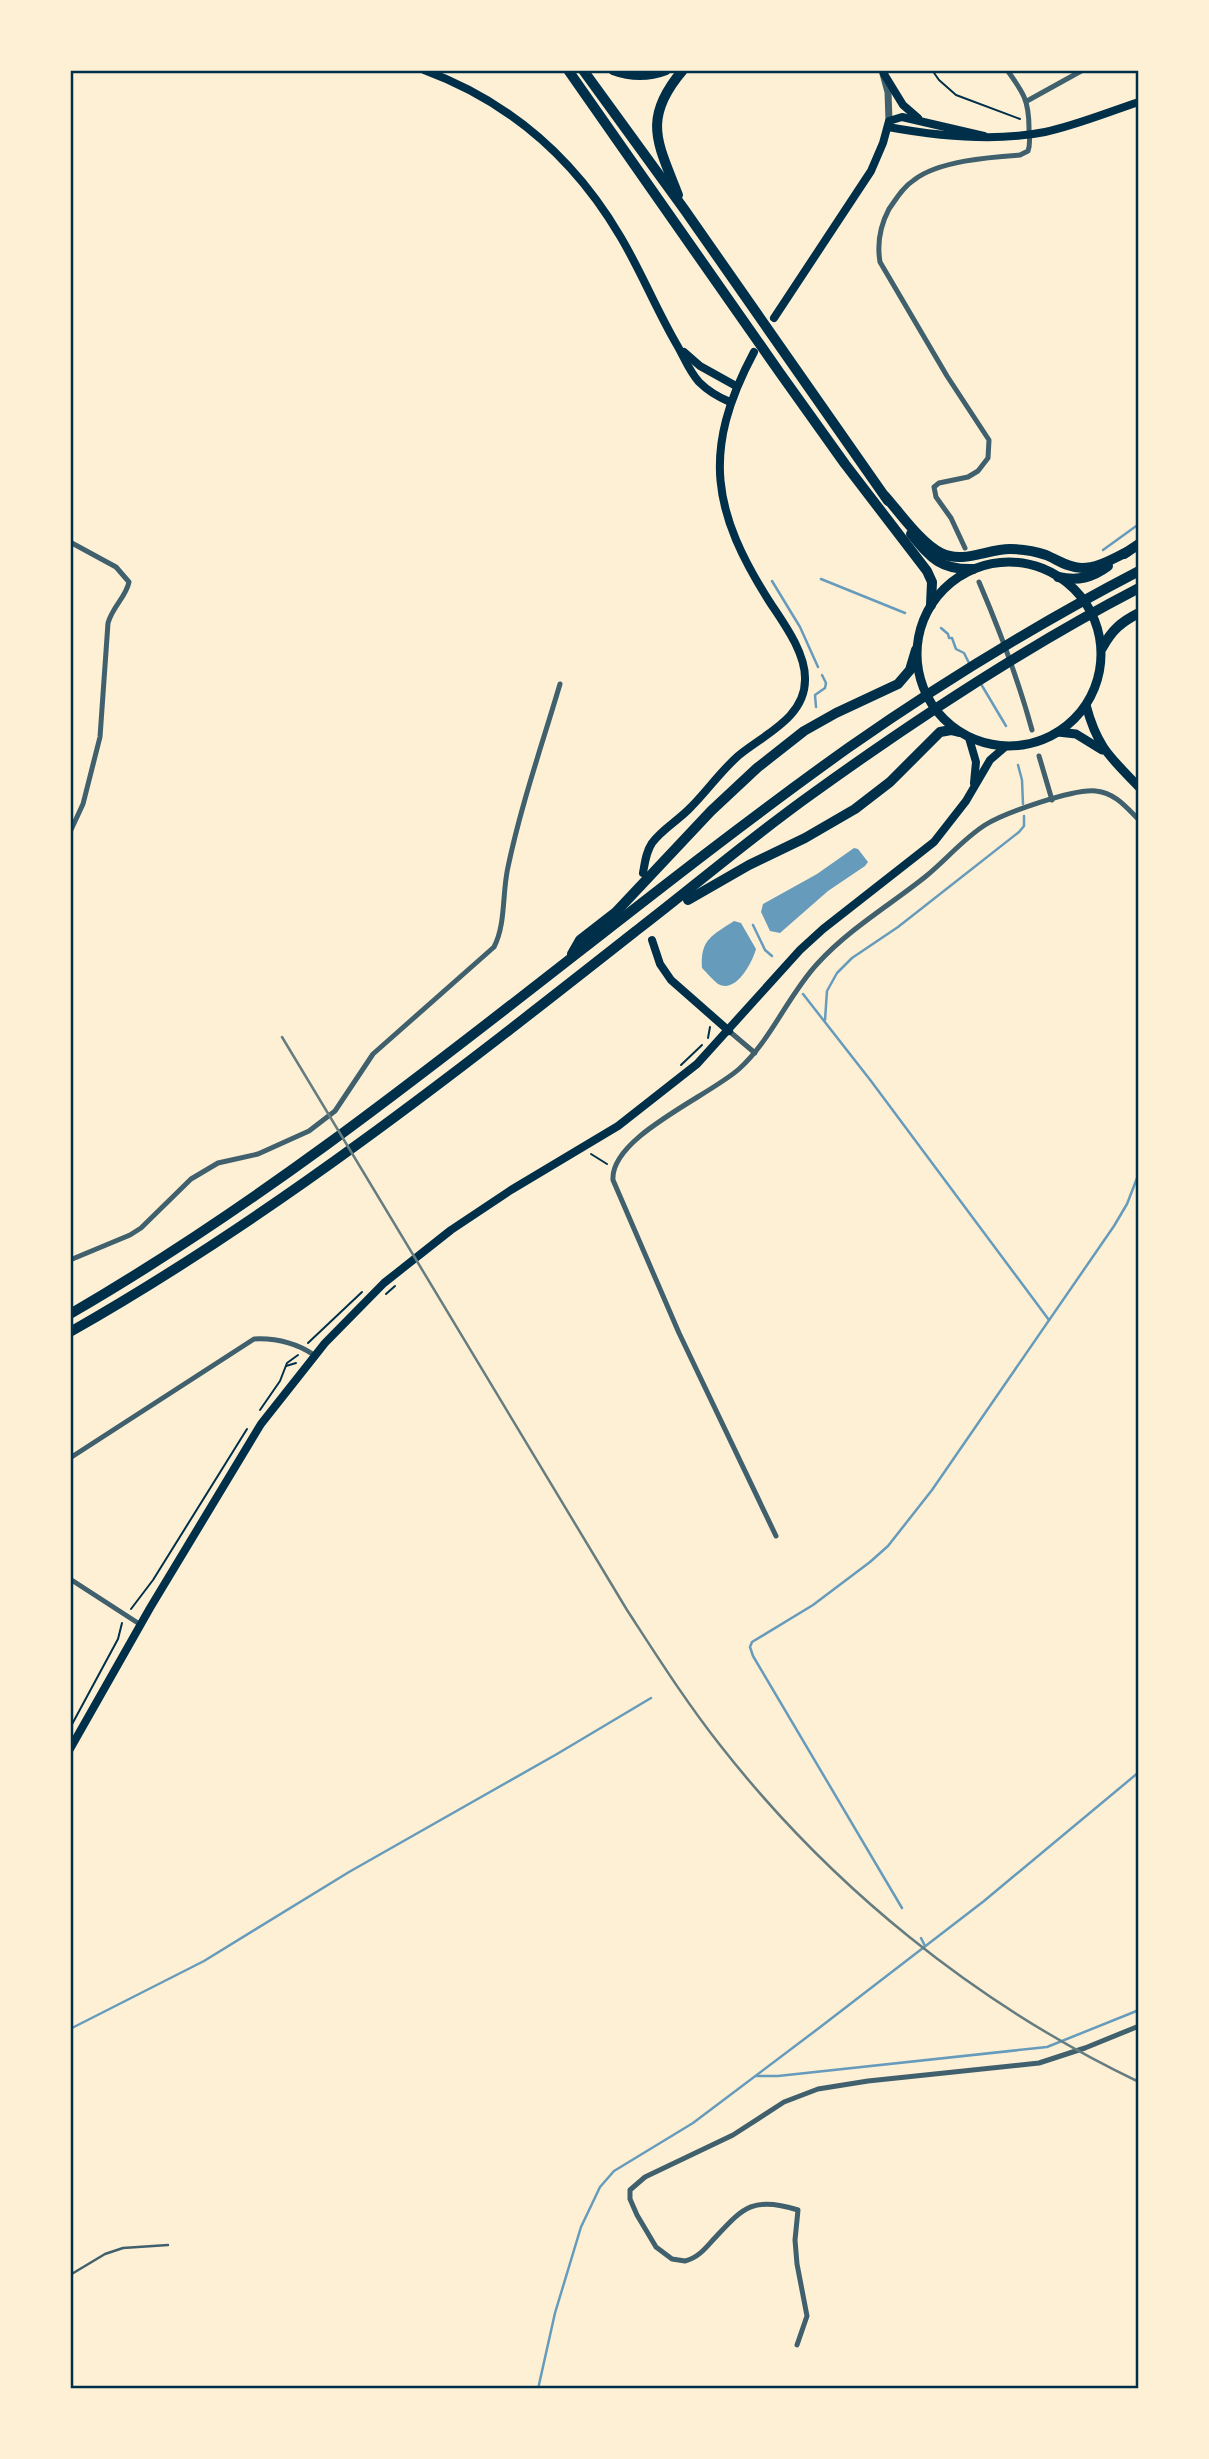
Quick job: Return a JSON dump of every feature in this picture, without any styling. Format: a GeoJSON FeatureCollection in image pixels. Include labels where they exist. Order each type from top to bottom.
{"type":"FeatureCollection","features":[{"type":"Feature","properties":{"kind":"highway"},"geometry":{"type":"LineString","coordinates":[[568,70],[804,407],[927,571],[932,582],[931,606]]}},
{"type":"Feature","properties":{"kind":"highway"},"geometry":{"type":"LineString","coordinates":[[583,70],[684,209],[907,529],[936,561],[952,568],[973,569]]}},
{"type":"Feature","properties":{"kind":"highway"},"geometry":{"type":"LineString","coordinates":[[613,70],[626,75],[644,76],[666,70]]}},
{"type":"Feature","properties":{"kind":"highway"},"geometry":{"type":"LineString","coordinates":[[683,70],[662,100],[658,113],[657,141],[684,209]]}},
{"type":"Feature","properties":{"kind":"highway"},"geometry":{"type":"LineString","coordinates":[[885,496],[932,547],[947,556],[964,558],[993,550],[1026,550],[1069,566],[1085,568],[1127,552]]}},
{"type":"Feature","properties":{"kind":"highway"},"geometry":{"type":"LineString","coordinates":[[1058,577],[1088,577],[1103,570],[1139,544]]}},
{"type":"Feature","properties":{"kind":"highway"},"geometry":{"type":"LineString","coordinates":[[70,1314],[192,1240],[318,1151],[801,783],[908,707],[999,650],[1139,571]]}},
{"type":"Feature","properties":{"kind":"highway"},"geometry":{"type":"LineString","coordinates":[[70,1332],[204,1251],[330,1164],[440,1083],[811,794],[919,720],[1006,665],[1139,588]]}},
{"type":"Feature","properties":{"kind":"highway"},"geometry":{"type":"LineString","coordinates":[[1102,648],[1111,631],[1122,621],[1139,613]]}},
{"type":"Feature","properties":{"kind":"highway"},"geometry":{"type":"LineString","coordinates":[[568,960],[580,940],[616,912],[711,811],[757,768],[804,731],[898,684],[909,670],[916,650]]}},
{"type":"Feature","properties":{"kind":"highway"},"geometry":{"type":"LineString","coordinates":[[641,928],[655,924],[698,892],[805,838],[855,809],[890,782],[940,732],[951,730],[964,736]]}},
{"type":"Feature","properties":{"kind":"main road"},"geometry":{"type":"LineString","coordinates":[[424,70],[473,90],[512,115],[536,133],[577,176],[620,235],[663,323],[697,380],[710,392],[730,402]]}},
{"type":"Feature","properties":{"kind":"main road"},"geometry":{"type":"LineString","coordinates":[[883,72],[909,111],[927,123]]}},
{"type":"Feature","properties":{"kind":"main road"},"geometry":{"type":"LineString","coordinates":[[888,124],[952,136],[1030,134],[1064,127],[1139,102]]}},
{"type":"Feature","properties":{"kind":"main road"},"geometry":{"type":"LineString","coordinates":[[774,317],[871,171],[888,124],[902,117],[984,136]]}},
{"type":"Feature","properties":{"kind":"main road"},"geometry":{"type":"LineString","coordinates":[[678,347],[700,366],[737,386]]}},
{"type":"Feature","properties":{"kind":"main road"},"geometry":{"type":"LineString","coordinates":[[643,873],[647,852],[654,840],[691,808],[736,758],[796,710],[806,681],[793,640],[738,547],[727,520],[722,493],[722,440],[730,402],[754,352]]}},
{"type":"Feature","properties":{"kind":"main road"},"geometry":{"type":"LineString","coordinates":[[964,736],[1005,747],[1037,742],[1071,723],[1086,705],[1097,685],[1102,648],[1091,612],[1071,587],[1041,568],[1011,561],[991,563],[973,569],[949,583],[931,606],[920,628],[916,650],[917,670],[925,693],[937,713],[964,736],[976,762],[973,788]]}},
{"type":"Feature","properties":{"kind":"main road"},"geometry":{"type":"LineString","coordinates":[[1086,705],[1093,732],[1109,755],[1139,787]]}},
{"type":"Feature","properties":{"kind":"main road"},"geometry":{"type":"LineString","coordinates":[[1058,732],[1085,738],[1109,755]]}},
{"type":"Feature","properties":{"kind":"main road"},"geometry":{"type":"LineString","coordinates":[[70,1749],[261,1424],[299,1366],[314,1355],[384,1283],[451,1230],[510,1190],[618,1126],[697,1065],[777,975],[823,929],[934,842],[966,801],[990,760],[1005,747]]}},
{"type":"Feature","properties":{"kind":"main road"},"geometry":{"type":"LineString","coordinates":[[652,940],[660,964],[671,980],[729,1031]]}},
{"type":"Feature","properties":{"kind":"street"},"geometry":{"type":"LineString","coordinates":[[965,548],[951,518],[936,497],[934,487],[939,483],[968,477],[978,471],[988,458],[989,440],[947,376],[880,262],[879,239],[884,220],[893,203],[916,178],[963,162],[1020,155],[1029,148],[1030,119],[1027,101],[1007,70]]}},
{"type":"Feature","properties":{"kind":"street"},"geometry":{"type":"LineString","coordinates":[[1027,101],[1083,70]]}},
{"type":"Feature","properties":{"kind":"street"},"geometry":{"type":"LineString","coordinates":[[883,72],[888,99],[888,124]]}},
{"type":"Feature","properties":{"kind":"street"},"geometry":{"type":"LineString","coordinates":[[70,542],[116,567],[129,582],[127,591],[111,610],[107,623],[100,737],[83,804],[70,832]]}},
{"type":"Feature","properties":{"kind":"street"},"geometry":{"type":"LineString","coordinates":[[979,582],[997,622],[1032,730]]}},
{"type":"Feature","properties":{"kind":"street"},"geometry":{"type":"LineString","coordinates":[[70,1260],[141,1228],[191,1179],[218,1163],[258,1154],[309,1131],[335,1111],[373,1054],[494,947],[500,934],[499,923],[507,870],[517,829],[560,684]]}},
{"type":"Feature","properties":{"kind":"street"},"geometry":{"type":"LineString","coordinates":[[1039,756],[1052,800]]}},
{"type":"Feature","properties":{"kind":"street"},"geometry":{"type":"LineString","coordinates":[[776,1536],[679,1333],[613,1180],[613,1168],[624,1150],[635,1139],[737,1070],[755,1053],[801,983],[819,962],[857,928],[927,875],[986,825],[1052,800],[1094,791],[1105,793],[1122,802],[1139,820]]}},
{"type":"Feature","properties":{"kind":"street"},"geometry":{"type":"LineString","coordinates":[[729,1031],[755,1053]]}},
{"type":"Feature","properties":{"kind":"street"},"geometry":{"type":"LineString","coordinates":[[70,1458],[254,1339],[267,1338],[288,1343],[304,1348],[314,1355]]}},
{"type":"Feature","properties":{"kind":"street"},"geometry":{"type":"LineString","coordinates":[[70,1579],[141,1625]]}},
{"type":"Feature","properties":{"kind":"street"},"geometry":{"type":"LineString","coordinates":[[797,2345],[807,2316],[795,2240],[798,2210],[771,2204],[748,2207],[703,2251],[685,2261],[672,2259],[656,2247],[637,2216],[630,2199],[630,2190],[658,2169],[733,2135],[803,2093],[879,2080],[1039,2063],[1139,2026]]}},
{"type":"Feature","properties":{"kind":"lane"},"geometry":{"type":"LineString","coordinates":[[70,2275],[105,2254],[122,2248],[168,2245]]}},
{"type":"Feature","properties":{"kind":"path"},"geometry":{"type":"LineString","coordinates":[[932,70],[956,95],[1004,111],[1016,119]]}},
{"type":"Feature","properties":{"kind":"path"},"geometry":{"type":"LineString","coordinates":[[675,1070],[708,1038],[711,1031],[709,1023]]}},
{"type":"Feature","properties":{"kind":"path"},"geometry":{"type":"LineString","coordinates":[[579,1150],[595,1156],[613,1168]]}},
{"type":"Feature","properties":{"kind":"path"},"geometry":{"type":"LineString","coordinates":[[381,1299],[397,1285]]}},
{"type":"Feature","properties":{"kind":"path"},"geometry":{"type":"LineString","coordinates":[[257,1415],[280,1381],[285,1366],[299,1354]]}},
{"type":"Feature","properties":{"kind":"path"},"geometry":{"type":"LineString","coordinates":[[285,1366],[299,1366],[295,1359]]}},
{"type":"Feature","properties":{"kind":"path"},"geometry":{"type":"LineString","coordinates":[[131,1609],[153,1580],[250,1424]]}},
{"type":"Feature","properties":{"kind":"path"},"geometry":{"type":"LineString","coordinates":[[70,1728],[118,1639],[122,1623]]}},
{"type":"Feature","properties":{"kind":"water"},"geometry":{"type":"Polygon","coordinates":[[[854,848],[858,849],[868,862],[865,866],[828,891],[780,933],[770,931],[761,912],[763,904],[817,874],[854,848]]]}},
{"type":"Feature","properties":{"kind":"water"},"geometry":{"type":"Polygon","coordinates":[[[734,921],[741,923],[756,949],[742,976],[731,985],[725,986],[718,984],[702,968],[703,950],[709,939],[734,921]]]}},
{"type":"Feature","properties":{"kind":"waterway"},"geometry":{"type":"LineString","coordinates":[[1103,550],[1139,524]]}},
{"type":"Feature","properties":{"kind":"waterway"},"geometry":{"type":"LineString","coordinates":[[821,579],[905,613]]}},
{"type":"Feature","properties":{"kind":"waterway"},"geometry":{"type":"LineString","coordinates":[[772,581],[800,627],[818,667]]}},
{"type":"Feature","properties":{"kind":"waterway"},"geometry":{"type":"LineString","coordinates":[[941,628],[952,638],[956,649],[964,653],[969,663]]}},
{"type":"Feature","properties":{"kind":"waterway"},"geometry":{"type":"LineString","coordinates":[[816,707],[815,695],[825,688],[826,683],[822,675]]}},
{"type":"Feature","properties":{"kind":"waterway"},"geometry":{"type":"LineString","coordinates":[[981,684],[1006,726]]}},
{"type":"Feature","properties":{"kind":"waterway"},"geometry":{"type":"LineString","coordinates":[[1018,765],[1023,804]]}},
{"type":"Feature","properties":{"kind":"waterway"},"geometry":{"type":"LineString","coordinates":[[825,1020],[827,991],[837,973],[852,958],[898,927],[1019,832],[1024,826],[1024,816]]}},
{"type":"Feature","properties":{"kind":"waterway"},"geometry":{"type":"LineString","coordinates":[[753,925],[765,950],[772,956]]}},
{"type":"Feature","properties":{"kind":"waterway"},"geometry":{"type":"LineString","coordinates":[[803,994],[1049,1320]]}},
{"type":"Feature","properties":{"kind":"waterway"},"geometry":{"type":"LineString","coordinates":[[902,1908],[750,1647],[752,1642],[813,1605],[888,1546],[932,1490],[1114,1226],[1127,1204],[1139,1173]]}},
{"type":"Feature","properties":{"kind":"waterway"},"geometry":{"type":"LineString","coordinates":[[70,2029],[204,1961],[349,1872],[651,1698]]}},
{"type":"Feature","properties":{"kind":"waterway"},"geometry":{"type":"LineString","coordinates":[[538,2389],[555,2313],[581,2227],[600,2187],[614,2171],[693,2123],[819,2028],[984,1901],[1139,1772]]}},
{"type":"Feature","properties":{"kind":"waterway"},"geometry":{"type":"LineString","coordinates":[[921,1938],[925,1946]]}},
{"type":"Feature","properties":{"kind":"waterway"},"geometry":{"type":"LineString","coordinates":[[756,2076],[778,2076],[1047,2047],[1139,2010]]}},
{"type":"Feature","properties":{"kind":"railway"},"geometry":{"type":"LineString","coordinates":[[282,1037],[627,1610],[720,1745],[809,1847],[910,1938],[964,1979],[1020,2016],[1139,2082]]}}]}
